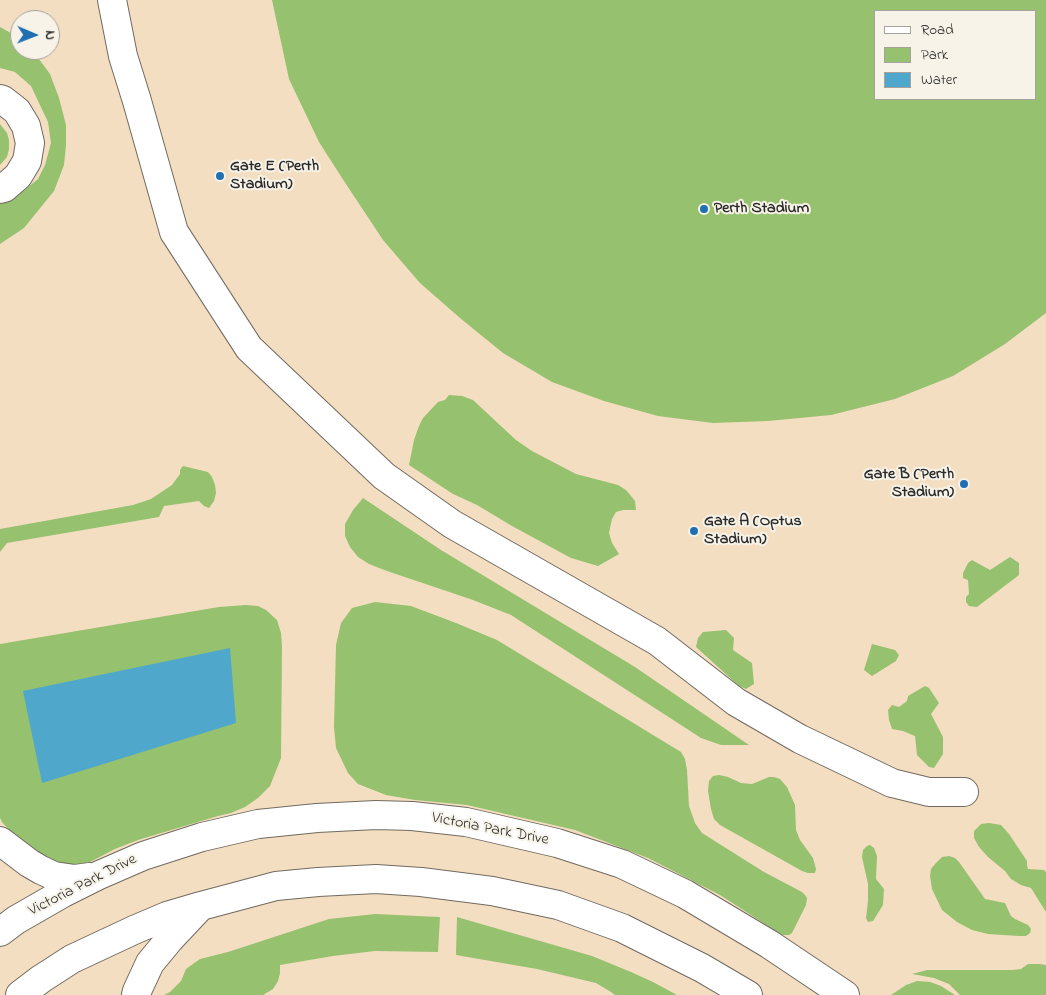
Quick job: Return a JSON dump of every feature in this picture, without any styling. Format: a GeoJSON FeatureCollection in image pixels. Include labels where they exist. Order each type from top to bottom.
{"type":"FeatureCollection","features":[{"type":"Feature","properties":{"kind":"street"},"geometry":{"type":"LineString","coordinates":[[112,0],[123,56],[174,232],[249,348],[384,476],[452,524],[656,641],[736,702],[800,739],[892,783],[929,792],[964,792]]}},
{"type":"Feature","properties":{"kind":"street"},"geometry":{"type":"LineString","coordinates":[[0,99],[17,111],[26,126],[30,143],[27,161],[18,176],[4,188],[0,189]]}},
{"type":"Feature","properties":{"kind":"street","name":"Victoria Park Drive"},"geometry":{"type":"LineString","coordinates":[[0,932],[16,920],[97,876],[202,837],[258,824],[317,818],[376,815],[412,816],[466,822],[557,843],[622,864],[684,894],[769,944],[845,995]]}},
{"type":"Feature","properties":{"kind":"street"},"geometry":{"type":"LineString","coordinates":[[0,842],[29,863],[54,876],[75,879],[97,876]]}},
{"type":"Feature","properties":{"kind":"street"},"geometry":{"type":"LineString","coordinates":[[20,995],[72,959],[167,916],[276,886],[376,880],[420,882],[492,891],[558,906],[622,928],[702,968],[743,992]]}},
{"type":"Feature","properties":{"kind":"street"},"geometry":{"type":"LineString","coordinates":[[136,995],[150,963],[201,906]]}},
{"type":"Feature","properties":{"kind":"green space","name":"Perth Stadium"},"geometry":{"type":"Polygon","coordinates":[[[272,0],[1046,0],[1046,313],[1005,344],[953,376],[895,399],[831,415],[768,421],[713,423],[658,416],[604,401],[552,382],[503,353],[420,283],[383,240],[319,142],[289,79],[272,0]]]}},
{"type":"Feature","properties":{"kind":"green space"},"geometry":{"type":"Polygon","coordinates":[[[0,27],[10,33],[10,60],[40,60],[50,74],[66,125],[66,145],[64,165],[54,191],[24,228],[0,244],[0,200],[21,193],[38,179],[45,165],[51,143],[48,122],[31,86],[15,72],[0,68],[0,27]]]}},
{"type":"Feature","properties":{"kind":"green space"},"geometry":{"type":"Polygon","coordinates":[[[0,124],[7,133],[9,149],[7,157],[0,165],[0,124]]]}},
{"type":"Feature","properties":{"kind":"green space"},"geometry":{"type":"Polygon","coordinates":[[[449,395],[462,396],[473,400],[516,440],[532,451],[576,474],[618,485],[626,490],[635,501],[636,510],[616,512],[612,519],[609,533],[612,543],[619,554],[598,566],[571,558],[477,505],[453,494],[409,465],[414,440],[423,418],[438,402],[445,400],[449,395]]]}},
{"type":"Feature","properties":{"kind":"green space"},"geometry":{"type":"Polygon","coordinates":[[[183,466],[208,472],[212,477],[216,493],[214,501],[209,508],[199,501],[164,506],[159,517],[7,543],[0,552],[0,529],[133,505],[151,499],[172,485],[183,466]]]}},
{"type":"Feature","properties":{"kind":"green space"},"geometry":{"type":"Polygon","coordinates":[[[363,498],[441,550],[635,667],[749,745],[721,745],[701,738],[511,615],[387,571],[369,564],[358,557],[350,547],[345,536],[345,524],[363,498]]]}},
{"type":"Feature","properties":{"kind":"green space"},"geometry":{"type":"Polygon","coordinates":[[[1010,557],[1019,563],[1019,575],[977,607],[969,606],[966,602],[966,597],[969,594],[968,580],[963,578],[963,573],[968,563],[972,560],[990,570],[1010,557]]]}},
{"type":"Feature","properties":{"kind":"green space"},"geometry":{"type":"Polygon","coordinates":[[[375,602],[411,606],[497,640],[681,752],[685,759],[687,770],[689,806],[695,823],[702,833],[764,872],[802,892],[807,898],[806,905],[792,933],[782,935],[720,895],[648,858],[575,830],[467,805],[386,795],[358,784],[348,773],[336,748],[334,727],[336,645],[341,623],[352,608],[375,602]]]}},
{"type":"Feature","properties":{"kind":"green space"},"geometry":{"type":"Polygon","coordinates":[[[258,606],[266,610],[277,620],[281,633],[282,647],[281,758],[270,786],[258,798],[245,807],[231,813],[138,840],[90,862],[77,865],[61,864],[31,848],[10,831],[0,818],[0,644],[219,607],[258,606]]]}},
{"type":"Feature","properties":{"kind":"green space"},"geometry":{"type":"Polygon","coordinates":[[[726,630],[734,638],[733,650],[752,663],[754,684],[746,689],[739,686],[696,647],[698,638],[703,632],[726,630]]]}},
{"type":"Feature","properties":{"kind":"green space"},"geometry":{"type":"Polygon","coordinates":[[[872,644],[895,650],[899,655],[896,661],[872,676],[864,670],[872,644]]]}},
{"type":"Feature","properties":{"kind":"green space"},"geometry":{"type":"Polygon","coordinates":[[[925,686],[929,688],[939,703],[931,714],[943,737],[943,754],[934,768],[929,767],[917,755],[915,736],[892,729],[889,720],[888,710],[892,705],[899,707],[907,701],[908,696],[925,686]]]}},
{"type":"Feature","properties":{"kind":"green space"},"geometry":{"type":"Polygon","coordinates":[[[719,775],[741,783],[752,784],[769,777],[780,779],[787,787],[795,805],[796,830],[800,840],[813,858],[816,869],[815,873],[802,871],[720,825],[714,819],[708,791],[709,781],[713,776],[719,775]]]}},
{"type":"Feature","properties":{"kind":"green space"},"geometry":{"type":"Polygon","coordinates":[[[981,824],[1001,825],[1009,834],[1027,861],[1028,869],[1044,870],[1046,872],[1046,912],[1031,888],[1011,879],[979,847],[974,838],[974,831],[981,824]]]}},
{"type":"Feature","properties":{"kind":"green space"},"geometry":{"type":"Polygon","coordinates":[[[870,845],[874,848],[877,856],[876,879],[884,889],[883,905],[873,921],[868,922],[866,918],[868,884],[862,857],[863,850],[870,845]]]}},
{"type":"Feature","properties":{"kind":"green space"},"geometry":{"type":"Polygon","coordinates":[[[949,856],[959,862],[985,899],[1005,903],[1011,916],[1028,925],[1031,929],[1030,933],[1026,936],[1019,936],[988,934],[972,930],[957,922],[942,910],[932,889],[930,876],[931,869],[936,863],[942,857],[949,856]]]}},
{"type":"Feature","properties":{"kind":"green space"},"geometry":{"type":"Polygon","coordinates":[[[375,914],[440,917],[438,952],[375,951],[280,965],[278,981],[273,989],[263,995],[164,995],[181,981],[186,969],[200,959],[228,952],[329,919],[375,914]]]}},
{"type":"Feature","properties":{"kind":"green space"},"geometry":{"type":"Polygon","coordinates":[[[457,917],[592,956],[653,982],[677,995],[615,995],[596,983],[537,969],[456,955],[457,917]]]}},
{"type":"Feature","properties":{"kind":"green space"},"geometry":{"type":"Polygon","coordinates":[[[1028,964],[1046,965],[1046,995],[960,995],[949,984],[934,978],[912,974],[927,970],[1013,970],[1021,969],[1028,964]]]}},
{"type":"Feature","properties":{"kind":"green space"},"geometry":{"type":"Polygon","coordinates":[[[917,981],[930,982],[941,986],[955,995],[891,995],[906,985],[917,981]]]}},
{"type":"Feature","properties":{"kind":"water"},"geometry":{"type":"Polygon","coordinates":[[[230,648],[236,723],[42,783],[23,691],[230,648]]]}},
{"type":"Feature","properties":{"kind":"place","name":"Gate E (Perth Stadium)"},"geometry":{"type":"Point","coordinates":[220,176]}},
{"type":"Feature","properties":{"kind":"place","name":"Perth Stadium"},"geometry":{"type":"Point","coordinates":[704,209]}},
{"type":"Feature","properties":{"kind":"place","name":"Gate B (Perth Stadium)"},"geometry":{"type":"Point","coordinates":[964,484]}},
{"type":"Feature","properties":{"kind":"place","name":"Gate A (Optus Stadium)"},"geometry":{"type":"Point","coordinates":[694,531]}}]}
